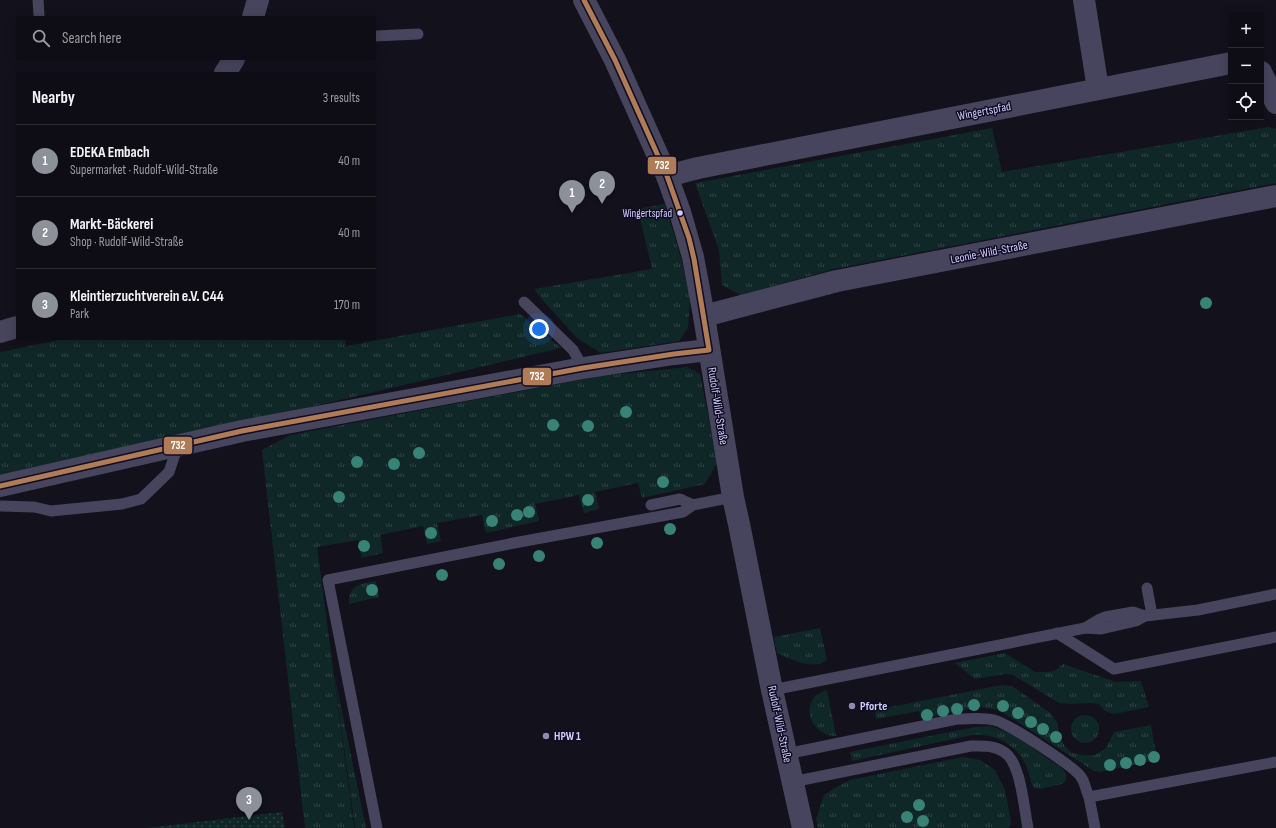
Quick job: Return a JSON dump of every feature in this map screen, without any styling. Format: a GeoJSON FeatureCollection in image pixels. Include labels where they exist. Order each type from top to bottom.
{"type":"FeatureCollection","features":[{"type":"Feature","properties":{"kind":"street"},"geometry":{"type":"LineString","coordinates":[[253,16],[258,0]]}},
{"type":"Feature","properties":{"kind":"street","name":"Rudolf-Wild-Straße"},"geometry":{"type":"LineString","coordinates":[[584,0],[615,60],[667,176],[680,212],[693,257],[704,316],[732,497],[739,524],[772,690],[803,828]]}},
{"type":"Feature","properties":{"kind":"street"},"geometry":{"type":"LineString","coordinates":[[1084,0],[1098,89]]}},
{"type":"Feature","properties":{"kind":"street"},"geometry":{"type":"LineString","coordinates":[[226,72],[233,60]]}},
{"type":"Feature","properties":{"kind":"street","name":"Wingertspfad"},"geometry":{"type":"LineString","coordinates":[[667,176],[706,166],[1228,64]]}},
{"type":"Feature","properties":{"kind":"street"},"geometry":{"type":"LineString","coordinates":[[1264,78],[1276,103]]}},
{"type":"Feature","properties":{"kind":"street","name":"Leonie-Wild-Straße"},"geometry":{"type":"LineString","coordinates":[[704,316],[837,281],[1276,196]]}},
{"type":"Feature","properties":{"kind":"street"},"geometry":{"type":"LineString","coordinates":[[0,332],[16,327]]}},
{"type":"Feature","properties":{"kind":"street"},"geometry":{"type":"LineString","coordinates":[[0,486],[242,431],[583,368],[709,350]]}},
{"type":"Feature","properties":{"kind":"lane"},"geometry":{"type":"LineString","coordinates":[[38,0],[39,15]]}},
{"type":"Feature","properties":{"kind":"lane"},"geometry":{"type":"LineString","coordinates":[[376,36],[418,34]]}},
{"type":"Feature","properties":{"kind":"lane"},"geometry":{"type":"LineString","coordinates":[[524,302],[573,350],[583,368]]}},
{"type":"Feature","properties":{"kind":"lane"},"geometry":{"type":"LineString","coordinates":[[0,506],[34,507],[51,511],[122,504],[141,499],[169,472],[178,445]]}},
{"type":"Feature","properties":{"kind":"lane"},"geometry":{"type":"LineString","coordinates":[[377,828],[328,580],[514,543],[683,512],[693,505],[732,497]]}},
{"type":"Feature","properties":{"kind":"lane"},"geometry":{"type":"LineString","coordinates":[[651,504],[680,499],[693,505]]}},
{"type":"Feature","properties":{"kind":"lane"},"geometry":{"type":"LineString","coordinates":[[1147,588],[1149,615]]}},
{"type":"Feature","properties":{"kind":"lane"},"geometry":{"type":"LineString","coordinates":[[772,690],[1085,628],[1105,617],[1133,612],[1149,615],[1198,610],[1276,594]]}},
{"type":"Feature","properties":{"kind":"lane"},"geometry":{"type":"LineString","coordinates":[[1057,634],[1114,669],[1276,638]]}},
{"type":"Feature","properties":{"kind":"lane"},"geometry":{"type":"LineString","coordinates":[[786,754],[957,719],[981,718],[995,720],[1008,726],[1065,762],[1081,777],[1089,797],[1095,828]]}},
{"type":"Feature","properties":{"kind":"lane"},"geometry":{"type":"LineString","coordinates":[[792,782],[971,746],[990,746],[1005,752],[1013,761],[1021,786],[1027,827]]}},
{"type":"Feature","properties":{"kind":"lane"},"geometry":{"type":"LineString","coordinates":[[1089,797],[1276,762]]}},
{"type":"Feature","properties":{"kind":"green space"},"geometry":{"type":"Polygon","coordinates":[[[1269,127],[1276,129],[1276,183],[834,269],[741,295],[722,285],[719,250],[695,183],[992,128],[1002,172],[1269,127]]]}},
{"type":"Feature","properties":{"kind":"green space"},"geometry":{"type":"Polygon","coordinates":[[[665,204],[682,262],[690,299],[688,328],[679,341],[601,353],[578,339],[534,289],[652,269],[638,209],[665,204]]]}},
{"type":"Feature","properties":{"kind":"green space"},"geometry":{"type":"Polygon","coordinates":[[[520,314],[561,348],[0,480],[0,352],[59,340],[345,340],[346,346],[520,314]]]}},
{"type":"Feature","properties":{"kind":"green space"},"geometry":{"type":"Polygon","coordinates":[[[687,367],[700,374],[717,463],[705,484],[642,498],[638,483],[595,492],[599,509],[584,513],[579,495],[535,504],[539,521],[486,533],[482,515],[437,523],[441,541],[427,544],[423,526],[380,535],[383,553],[362,558],[358,540],[317,547],[354,828],[305,828],[262,450],[290,435],[601,376],[687,367]]]}},
{"type":"Feature","properties":{"kind":"green space"},"geometry":{"type":"Polygon","coordinates":[[[376,581],[379,597],[349,604],[349,597],[356,586],[376,581]]]}},
{"type":"Feature","properties":{"kind":"green space"},"geometry":{"type":"Polygon","coordinates":[[[820,628],[827,660],[821,663],[809,664],[795,661],[777,653],[774,637],[820,628]]]}},
{"type":"Feature","properties":{"kind":"green space"},"geometry":{"type":"Polygon","coordinates":[[[1005,653],[1035,672],[1048,672],[1056,670],[1063,664],[1116,682],[1141,681],[1149,707],[1114,714],[1105,711],[1099,704],[1059,703],[1013,675],[1005,674],[975,679],[955,663],[1005,653]]]}},
{"type":"Feature","properties":{"kind":"green space"},"geometry":{"type":"Polygon","coordinates":[[[334,673],[366,828],[355,828],[334,673]]]}},
{"type":"Feature","properties":{"kind":"green space"},"geometry":{"type":"Polygon","coordinates":[[[1002,685],[1015,688],[1049,712],[1057,722],[1060,737],[1065,746],[1072,753],[1095,755],[1106,748],[1114,732],[1151,725],[1157,760],[1100,772],[1094,771],[999,710],[979,707],[921,719],[919,711],[876,719],[875,710],[1002,685]]]}},
{"type":"Feature","properties":{"kind":"green space"},"geometry":{"type":"Polygon","coordinates":[[[827,690],[836,736],[826,734],[819,730],[813,723],[810,716],[812,700],[818,694],[827,690]]]}},
{"type":"Feature","properties":{"kind":"green space"},"geometry":{"type":"Polygon","coordinates":[[[1085,715],[1095,719],[1099,729],[1095,739],[1085,743],[1075,739],[1071,729],[1075,719],[1085,715]]]}},
{"type":"Feature","properties":{"kind":"green space"},"geometry":{"type":"Polygon","coordinates":[[[975,727],[993,727],[1009,733],[1062,769],[1066,775],[1065,782],[1040,789],[1034,788],[1024,762],[1013,748],[999,739],[981,735],[972,735],[852,761],[850,752],[975,727]]]}},
{"type":"Feature","properties":{"kind":"green space"},"geometry":{"type":"Polygon","coordinates":[[[963,757],[980,760],[995,770],[1005,790],[1011,822],[1009,828],[818,828],[816,819],[824,795],[850,780],[963,757]]]}},
{"type":"Feature","properties":{"kind":"green space"},"geometry":{"type":"Polygon","coordinates":[[[282,812],[285,828],[146,828],[282,812]]]}},
{"type":"Feature","properties":{"kind":"transit line","name":"732"},"geometry":{"type":"LineString","coordinates":[[0,486],[242,431],[583,368],[709,350],[694,259],[689,238],[667,176],[615,60],[584,0]]}},
{"type":"Feature","properties":{"kind":"place","name":"Markt-Bäckerei"},"geometry":{"type":"Point","coordinates":[602,204]}},
{"type":"Feature","properties":{"kind":"place","name":"EDEKA Embach"},"geometry":{"type":"Point","coordinates":[572,213]}},
{"type":"Feature","properties":{"kind":"place","name":"Wingertspfad"},"geometry":{"type":"Point","coordinates":[680,213]}},
{"type":"Feature","properties":{"kind":"place","name":"Pforte"},"geometry":{"type":"Point","coordinates":[852,706]}},
{"type":"Feature","properties":{"kind":"place","name":"HPW 1"},"geometry":{"type":"Point","coordinates":[546,736]}},
{"type":"Feature","properties":{"kind":"place","name":"Kleintierzuchtverein e.V. C44"},"geometry":{"type":"Point","coordinates":[249,820]}}]}
